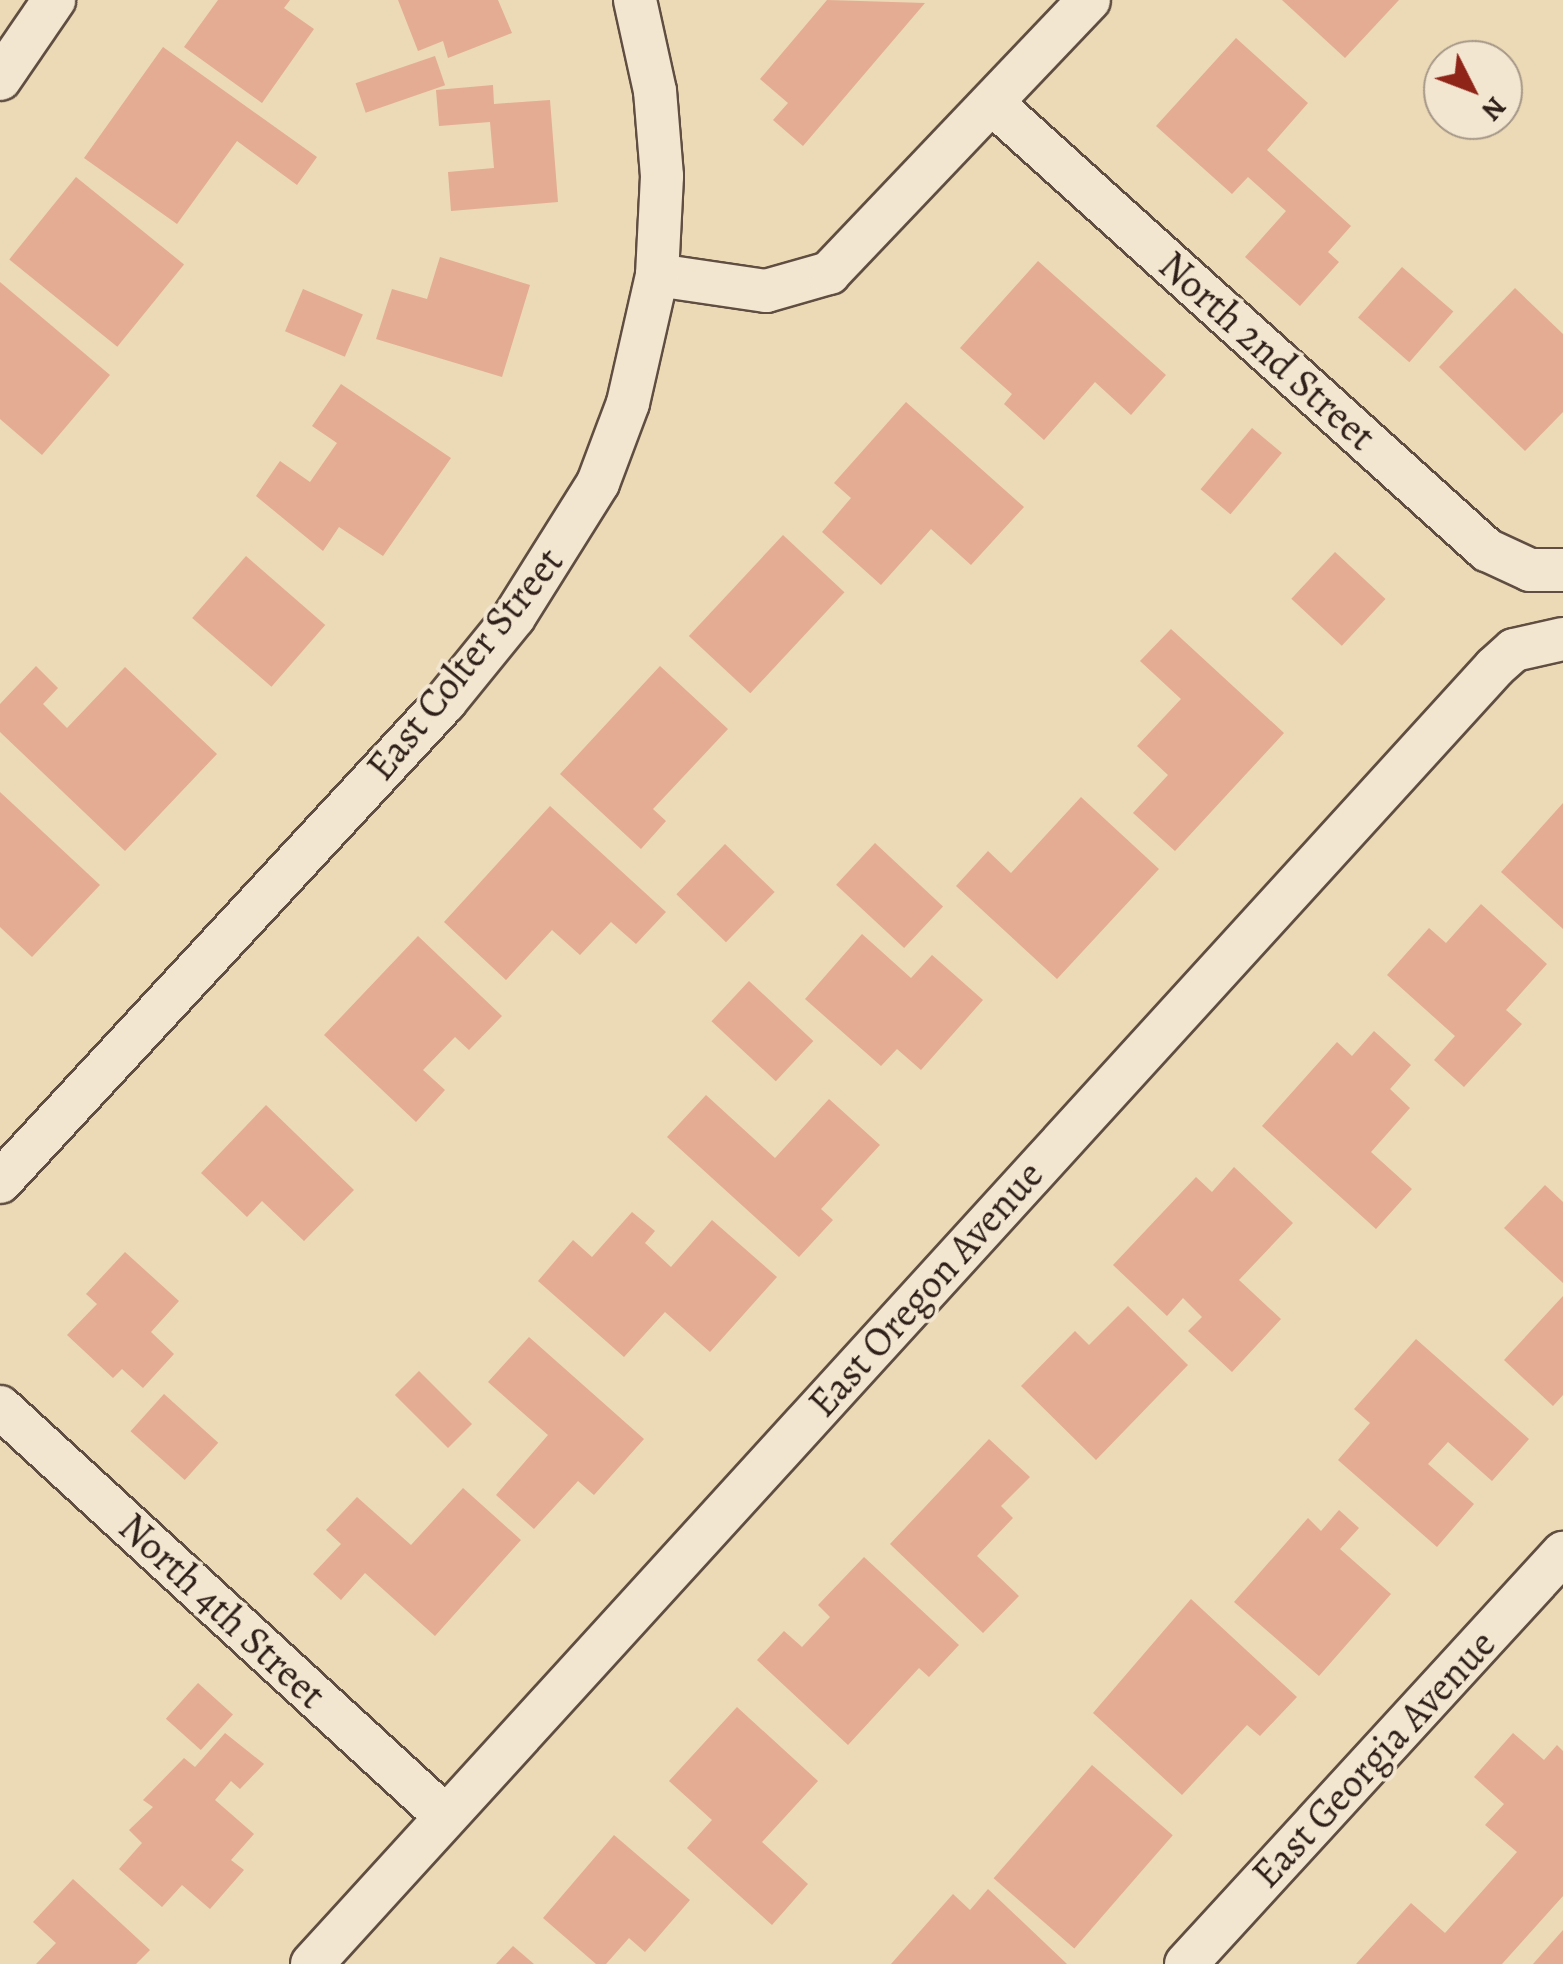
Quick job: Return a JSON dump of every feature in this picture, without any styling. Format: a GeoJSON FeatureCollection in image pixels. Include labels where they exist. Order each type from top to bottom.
{"type":"FeatureCollection","features":[{"type":"Feature","properties":{"kind":"street"},"geometry":{"type":"LineString","coordinates":[[0,79],[54,0]]}},
{"type":"Feature","properties":{"kind":"street"},"geometry":{"type":"LineString","coordinates":[[635,0],[658,125],[656,275],[766,291],[829,273],[1089,0]]}},
{"type":"Feature","properties":{"kind":"street","name":"North 2nd Street"},"geometry":{"type":"LineString","coordinates":[[993,104],[1487,550],[1530,570],[1559,571]]}},
{"type":"Feature","properties":{"kind":"street","name":"East Colter Street"},"geometry":{"type":"LineString","coordinates":[[0,1182],[445,702],[514,618],[598,483],[628,404],[656,275]]}},
{"type":"Feature","properties":{"kind":"street","name":"East Oregon Avenue"},"geometry":{"type":"LineString","coordinates":[[312,1964],[1495,667],[1514,650],[1560,638]]}},
{"type":"Feature","properties":{"kind":"street","name":"North 4th Street"},"geometry":{"type":"LineString","coordinates":[[0,1407],[445,1816]]}},
{"type":"Feature","properties":{"kind":"street","name":"East Georgia Avenue"},"geometry":{"type":"LineString","coordinates":[[1186,1964],[1563,1553]]}},
{"type":"Feature","properties":{"kind":"building"},"geometry":{"type":"Polygon","coordinates":[[[218,0],[290,0],[284,8],[314,29],[262,103],[184,47],[218,0]]]}},
{"type":"Feature","properties":{"kind":"building"},"geometry":{"type":"Polygon","coordinates":[[[398,0],[498,0],[512,33],[448,58],[443,41],[418,51],[398,0]]]}},
{"type":"Feature","properties":{"kind":"building"},"geometry":{"type":"Polygon","coordinates":[[[827,0],[925,3],[803,146],[773,120],[788,103],[760,79],[827,0]]]}},
{"type":"Feature","properties":{"kind":"building"},"geometry":{"type":"Polygon","coordinates":[[[1282,0],[1399,0],[1345,58],[1282,0]]]}},
{"type":"Feature","properties":{"kind":"building"},"geometry":{"type":"Polygon","coordinates":[[[1236,38],[1308,103],[1267,150],[1351,226],[1328,252],[1339,262],[1300,306],[1245,257],[1286,211],[1248,177],[1232,194],[1156,126],[1236,38]]]}},
{"type":"Feature","properties":{"kind":"building"},"geometry":{"type":"Polygon","coordinates":[[[163,47],[317,157],[297,185],[237,141],[177,224],[84,158],[163,47]]]}},
{"type":"Feature","properties":{"kind":"building"},"geometry":{"type":"Polygon","coordinates":[[[435,56],[445,85],[366,113],[356,83],[435,56]]]}},
{"type":"Feature","properties":{"kind":"building"},"geometry":{"type":"Polygon","coordinates":[[[493,85],[494,104],[550,100],[558,202],[451,211],[448,172],[494,168],[490,122],[439,126],[436,90],[493,85]]]}},
{"type":"Feature","properties":{"kind":"building"},"geometry":{"type":"Polygon","coordinates":[[[76,177],[184,264],[117,347],[9,259],[76,177]]]}},
{"type":"Feature","properties":{"kind":"building"},"geometry":{"type":"Polygon","coordinates":[[[440,257],[530,285],[502,377],[376,339],[392,289],[427,299],[440,257]]]}},
{"type":"Feature","properties":{"kind":"building"},"geometry":{"type":"Polygon","coordinates":[[[1038,261],[1166,375],[1131,415],[1095,382],[1044,440],[1004,404],[1012,394],[960,348],[1038,261]]]}},
{"type":"Feature","properties":{"kind":"building"},"geometry":{"type":"Polygon","coordinates":[[[1402,267],[1453,312],[1409,362],[1358,318],[1402,267]]]}},
{"type":"Feature","properties":{"kind":"building"},"geometry":{"type":"Polygon","coordinates":[[[0,282],[110,375],[42,455],[0,419],[0,282]]]}},
{"type":"Feature","properties":{"kind":"building"},"geometry":{"type":"Polygon","coordinates":[[[1515,288],[1563,334],[1563,412],[1525,451],[1439,367],[1515,288]]]}},
{"type":"Feature","properties":{"kind":"building"},"geometry":{"type":"Polygon","coordinates":[[[303,289],[363,314],[345,357],[285,331],[303,289]]]}},
{"type":"Feature","properties":{"kind":"building"},"geometry":{"type":"Polygon","coordinates":[[[341,384],[451,458],[383,556],[339,527],[323,551],[256,496],[280,461],[310,482],[337,443],[312,426],[341,384]]]}},
{"type":"Feature","properties":{"kind":"building"},"geometry":{"type":"Polygon","coordinates":[[[906,402],[1024,507],[971,565],[931,529],[881,585],[822,532],[851,498],[834,483],[906,402]]]}},
{"type":"Feature","properties":{"kind":"building"},"geometry":{"type":"Polygon","coordinates":[[[1252,428],[1282,453],[1230,514],[1201,489],[1252,428]]]}},
{"type":"Feature","properties":{"kind":"building"},"geometry":{"type":"Polygon","coordinates":[[[783,535],[844,592],[750,693],[689,636],[783,535]]]}},
{"type":"Feature","properties":{"kind":"building"},"geometry":{"type":"Polygon","coordinates":[[[1335,552],[1385,599],[1342,646],[1291,599],[1335,552]]]}},
{"type":"Feature","properties":{"kind":"building"},"geometry":{"type":"Polygon","coordinates":[[[246,556],[325,625],[271,687],[192,618],[246,556]]]}},
{"type":"Feature","properties":{"kind":"building"},"geometry":{"type":"Polygon","coordinates":[[[1171,629],[1284,733],[1175,851],[1133,813],[1168,775],[1137,746],[1181,699],[1140,661],[1171,629]]]}},
{"type":"Feature","properties":{"kind":"building"},"geometry":{"type":"Polygon","coordinates":[[[36,666],[58,688],[43,704],[67,728],[125,667],[217,754],[125,851],[0,732],[0,704],[36,666]]]}},
{"type":"Feature","properties":{"kind":"building"},"geometry":{"type":"Polygon","coordinates":[[[660,666],[728,729],[653,809],[666,821],[641,849],[560,774],[660,666]]]}},
{"type":"Feature","properties":{"kind":"building"},"geometry":{"type":"Polygon","coordinates":[[[0,792],[100,885],[32,957],[0,927],[0,792]]]}},
{"type":"Feature","properties":{"kind":"building"},"geometry":{"type":"Polygon","coordinates":[[[1081,797],[1159,869],[1057,979],[956,886],[988,851],[1011,873],[1081,797]]]}},
{"type":"Feature","properties":{"kind":"building"},"geometry":{"type":"Polygon","coordinates":[[[1563,803],[1563,929],[1501,872],[1563,803]]]}},
{"type":"Feature","properties":{"kind":"building"},"geometry":{"type":"Polygon","coordinates":[[[550,806],[666,912],[636,944],[611,922],[580,955],[552,930],[506,980],[444,922],[550,806]]]}},
{"type":"Feature","properties":{"kind":"building"},"geometry":{"type":"Polygon","coordinates":[[[875,843],[943,906],[904,948],[836,885],[875,843]]]}},
{"type":"Feature","properties":{"kind":"building"},"geometry":{"type":"Polygon","coordinates":[[[725,844],[775,892],[726,942],[676,894],[725,844]]]}},
{"type":"Feature","properties":{"kind":"building"},"geometry":{"type":"Polygon","coordinates":[[[1481,904],[1547,964],[1506,1010],[1522,1024],[1464,1087],[1434,1060],[1455,1036],[1387,975],[1429,928],[1446,943],[1481,904]]]}},
{"type":"Feature","properties":{"kind":"building"},"geometry":{"type":"Polygon","coordinates":[[[862,934],[911,978],[932,955],[983,1000],[921,1070],[897,1049],[881,1066],[805,999],[862,934]]]}},
{"type":"Feature","properties":{"kind":"building"},"geometry":{"type":"Polygon","coordinates":[[[418,936],[502,1016],[469,1050],[455,1037],[423,1070],[445,1090],[416,1122],[324,1035],[418,936]]]}},
{"type":"Feature","properties":{"kind":"building"},"geometry":{"type":"Polygon","coordinates":[[[749,981],[813,1041],[776,1081],[711,1021],[749,981]]]}},
{"type":"Feature","properties":{"kind":"building"},"geometry":{"type":"Polygon","coordinates":[[[1374,1031],[1411,1065],[1390,1089],[1410,1108],[1371,1152],[1412,1189],[1376,1229],[1262,1126],[1337,1042],[1352,1056],[1374,1031]]]}},
{"type":"Feature","properties":{"kind":"building"},"geometry":{"type":"Polygon","coordinates":[[[706,1095],[775,1158],[829,1099],[880,1145],[821,1209],[833,1220],[799,1257],[667,1137],[706,1095]]]}},
{"type":"Feature","properties":{"kind":"building"},"geometry":{"type":"Polygon","coordinates":[[[266,1105],[354,1190],[304,1241],[262,1201],[247,1217],[201,1173],[266,1105]]]}},
{"type":"Feature","properties":{"kind":"building"},"geometry":{"type":"Polygon","coordinates":[[[1234,1167],[1293,1223],[1239,1280],[1281,1319],[1232,1372],[1188,1331],[1202,1317],[1183,1298],[1167,1316],[1113,1265],[1196,1177],[1212,1192],[1234,1167]]]}},
{"type":"Feature","properties":{"kind":"building"},"geometry":{"type":"Polygon","coordinates":[[[1545,1185],[1563,1202],[1563,1283],[1504,1228],[1545,1185]]]}},
{"type":"Feature","properties":{"kind":"building"},"geometry":{"type":"Polygon","coordinates":[[[632,1212],[655,1231],[645,1243],[671,1267],[712,1220],[777,1277],[710,1352],[665,1312],[624,1357],[538,1281],[573,1240],[592,1257],[632,1212]]]}},
{"type":"Feature","properties":{"kind":"building"},"geometry":{"type":"Polygon","coordinates":[[[125,1252],[179,1301],[151,1332],[174,1354],[143,1388],[122,1369],[113,1378],[67,1335],[97,1304],[86,1294],[125,1252]]]}},
{"type":"Feature","properties":{"kind":"building"},"geometry":{"type":"Polygon","coordinates":[[[1563,1296],[1563,1395],[1553,1406],[1504,1360],[1563,1296]]]}},
{"type":"Feature","properties":{"kind":"building"},"geometry":{"type":"Polygon","coordinates":[[[1128,1306],[1188,1365],[1096,1460],[1021,1386],[1075,1331],[1089,1345],[1128,1306]]]}},
{"type":"Feature","properties":{"kind":"building"},"geometry":{"type":"Polygon","coordinates":[[[529,1337],[644,1439],[594,1495],[578,1481],[534,1529],[496,1495],[548,1435],[488,1382],[529,1337]]]}},
{"type":"Feature","properties":{"kind":"building"},"geometry":{"type":"Polygon","coordinates":[[[1416,1339],[1529,1439],[1492,1481],[1448,1442],[1428,1464],[1474,1504],[1437,1547],[1338,1460],[1370,1423],[1354,1409],[1416,1339]]]}},
{"type":"Feature","properties":{"kind":"building"},"geometry":{"type":"Polygon","coordinates":[[[419,1371],[472,1424],[448,1448],[395,1395],[419,1371]]]}},
{"type":"Feature","properties":{"kind":"building"},"geometry":{"type":"Polygon","coordinates":[[[164,1394],[218,1443],[185,1480],[131,1431],[164,1394]]]}},
{"type":"Feature","properties":{"kind":"building"},"geometry":{"type":"Polygon","coordinates":[[[989,1439],[1030,1477],[1001,1506],[1013,1518],[977,1556],[1019,1596],[983,1633],[890,1544],[989,1439]]]}},
{"type":"Feature","properties":{"kind":"building"},"geometry":{"type":"Polygon","coordinates":[[[463,1488],[521,1540],[435,1636],[365,1573],[341,1600],[313,1574],[341,1544],[326,1530],[357,1497],[411,1545],[463,1488]]]}},
{"type":"Feature","properties":{"kind":"building"},"geometry":{"type":"Polygon","coordinates":[[[1339,1510],[1359,1528],[1340,1549],[1391,1594],[1319,1676],[1234,1602],[1308,1518],[1321,1531],[1339,1510]]]}},
{"type":"Feature","properties":{"kind":"building"},"geometry":{"type":"Polygon","coordinates":[[[864,1557],[959,1645],[929,1677],[919,1668],[848,1745],[757,1660],[784,1631],[802,1647],[830,1617],[818,1605],[864,1557]]]}},
{"type":"Feature","properties":{"kind":"building"},"geometry":{"type":"Polygon","coordinates":[[[1191,1599],[1297,1697],[1260,1736],[1247,1725],[1182,1795],[1093,1713],[1191,1599]]]}},
{"type":"Feature","properties":{"kind":"building"},"geometry":{"type":"Polygon","coordinates":[[[198,1683],[233,1714],[201,1750],[166,1719],[198,1683]]]}},
{"type":"Feature","properties":{"kind":"building"},"geometry":{"type":"Polygon","coordinates":[[[737,1707],[818,1781],[762,1842],[808,1884],[772,1925],[687,1848],[712,1820],[669,1781],[737,1707]]]}},
{"type":"Feature","properties":{"kind":"building"},"geometry":{"type":"Polygon","coordinates":[[[225,1733],[264,1764],[240,1789],[231,1781],[215,1800],[254,1834],[231,1860],[244,1870],[210,1909],[182,1885],[162,1907],[119,1869],[142,1843],[129,1830],[153,1807],[143,1800],[184,1758],[195,1767],[225,1733]]]}},
{"type":"Feature","properties":{"kind":"building"},"geometry":{"type":"Polygon","coordinates":[[[1513,1733],[1544,1760],[1557,1745],[1563,1751],[1563,1896],[1502,1964],[1356,1964],[1411,1903],[1445,1933],[1517,1852],[1485,1825],[1504,1804],[1474,1777],[1513,1733]]]}},
{"type":"Feature","properties":{"kind":"building"},"geometry":{"type":"Polygon","coordinates":[[[1092,1765],[1173,1835],[1074,1948],[994,1878],[1092,1765]]]}},
{"type":"Feature","properties":{"kind":"building"},"geometry":{"type":"Polygon","coordinates":[[[614,1835],[690,1900],[645,1952],[629,1938],[606,1964],[596,1964],[543,1918],[614,1835]]]}},
{"type":"Feature","properties":{"kind":"building"},"geometry":{"type":"Polygon","coordinates":[[[73,1879],[150,1950],[136,1964],[36,1964],[56,1943],[33,1922],[73,1879]]]}},
{"type":"Feature","properties":{"kind":"building"},"geometry":{"type":"Polygon","coordinates":[[[988,1889],[1067,1964],[891,1964],[953,1894],[970,1910],[988,1889]]]}},
{"type":"Feature","properties":{"kind":"building"},"geometry":{"type":"Polygon","coordinates":[[[1563,1930],[1563,1964],[1533,1964],[1563,1930]]]}},
{"type":"Feature","properties":{"kind":"building"},"geometry":{"type":"Polygon","coordinates":[[[513,1946],[534,1964],[496,1964],[513,1946]]]}}]}
